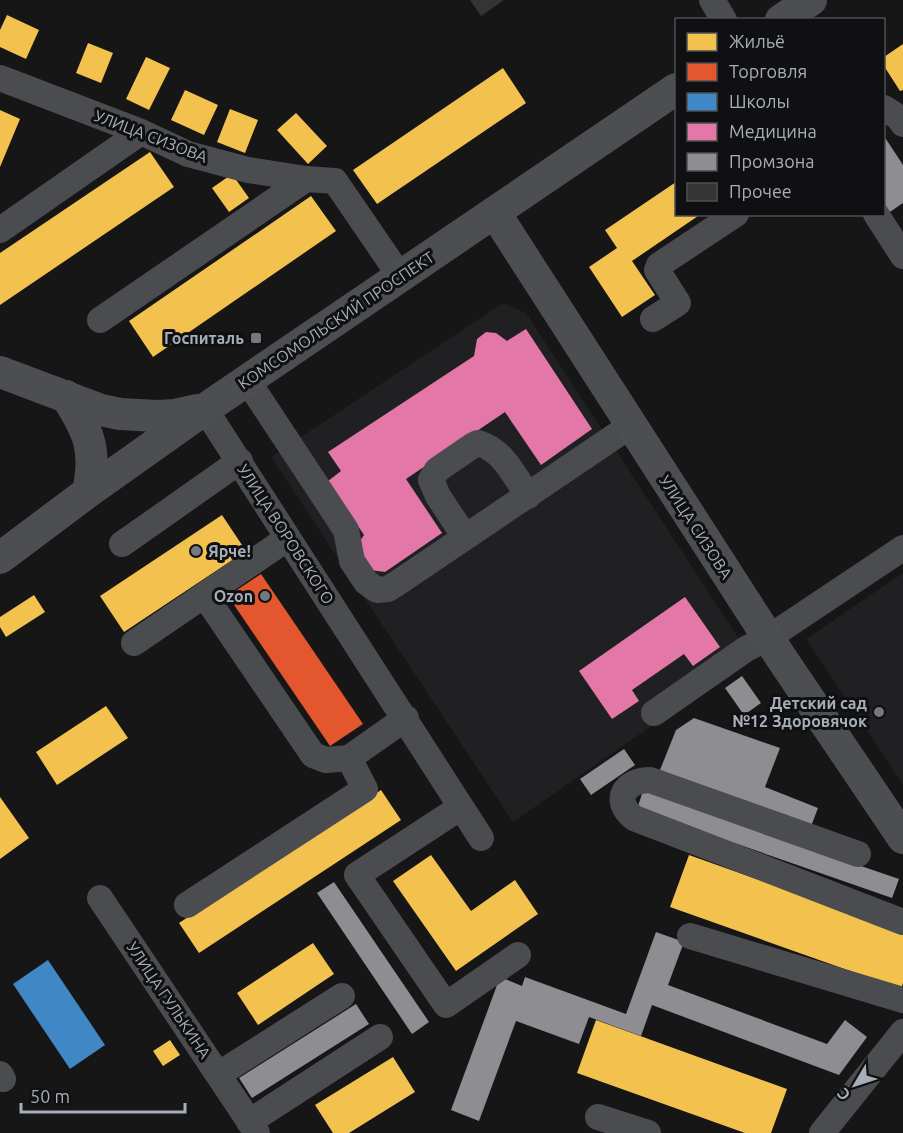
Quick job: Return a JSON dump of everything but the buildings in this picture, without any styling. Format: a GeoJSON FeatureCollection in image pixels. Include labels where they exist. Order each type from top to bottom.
{"type":"FeatureCollection","features":[{"type":"Feature","properties":{"kind":"main road"},"geometry":{"type":"LineString","coordinates":[[784,18],[811,0]]}},
{"type":"Feature","properties":{"kind":"main road","name":"КОМСОМОЛЬСКИЙ ПРОСПЕКТ"},"geometry":{"type":"LineString","coordinates":[[0,558],[205,409],[675,89]]}},
{"type":"Feature","properties":{"kind":"main road","name":"УЛИЦА СИЗОВА"},"geometry":{"type":"LineString","coordinates":[[495,213],[768,638],[900,828]]}},
{"type":"Feature","properties":{"kind":"main road"},"geometry":{"type":"LineString","coordinates":[[0,372],[101,410],[120,414],[175,415],[205,409]]}},
{"type":"Feature","properties":{"kind":"main road"},"geometry":{"type":"LineString","coordinates":[[66,396],[83,422],[90,440],[93,470],[88,492]]}},
{"type":"Feature","properties":{"kind":"street"},"geometry":{"type":"LineString","coordinates":[[712,0],[723,18]]}},
{"type":"Feature","properties":{"kind":"street","name":"УЛИЦА СИЗОВА"},"geometry":{"type":"LineString","coordinates":[[0,78],[141,132],[188,154],[248,170],[335,181],[400,276]]}},
{"type":"Feature","properties":{"kind":"street"},"geometry":{"type":"LineString","coordinates":[[0,230],[141,132]]}},
{"type":"Feature","properties":{"kind":"street"},"geometry":{"type":"LineString","coordinates":[[100,320],[306,179]]}},
{"type":"Feature","properties":{"kind":"street"},"geometry":{"type":"LineString","coordinates":[[653,319],[678,303],[657,270],[659,265],[733,216]]}},
{"type":"Feature","properties":{"kind":"street"},"geometry":{"type":"LineString","coordinates":[[889,223],[903,256]]}},
{"type":"Feature","properties":{"kind":"street"},"geometry":{"type":"LineString","coordinates":[[248,380],[346,530],[352,561],[366,582],[377,590],[388,589],[630,426]]}},
{"type":"Feature","properties":{"kind":"street","name":"УЛИЦА ВОРОВСКОГО"},"geometry":{"type":"LineString","coordinates":[[205,409],[482,838]]}},
{"type":"Feature","properties":{"kind":"street"},"geometry":{"type":"LineString","coordinates":[[465,537],[438,496],[431,480],[437,470],[472,446],[478,443],[489,446],[500,454],[528,495]]}},
{"type":"Feature","properties":{"kind":"street"},"geometry":{"type":"LineString","coordinates":[[122,544],[240,461]]}},
{"type":"Feature","properties":{"kind":"street"},"geometry":{"type":"LineString","coordinates":[[134,643],[288,538]]}},
{"type":"Feature","properties":{"kind":"street"},"geometry":{"type":"LineString","coordinates":[[654,713],[746,649],[768,638],[903,548]]}},
{"type":"Feature","properties":{"kind":"street"},"geometry":{"type":"LineString","coordinates":[[205,596],[313,755],[326,760],[349,758],[406,718]]}},
{"type":"Feature","properties":{"kind":"street"},"geometry":{"type":"LineString","coordinates":[[187,905],[365,789],[349,758]]}},
{"type":"Feature","properties":{"kind":"street"},"geometry":{"type":"LineString","coordinates":[[858,854],[650,780],[638,780],[630,785],[623,794],[622,803],[625,811],[634,818],[903,922]]}},
{"type":"Feature","properties":{"kind":"street"},"geometry":{"type":"LineString","coordinates":[[461,807],[357,875],[446,1005],[518,955]]}},
{"type":"Feature","properties":{"kind":"street","name":"УЛИЦА ГУЛЬКИНА"},"geometry":{"type":"LineString","coordinates":[[100,898],[253,1127]]}},
{"type":"Feature","properties":{"kind":"street"},"geometry":{"type":"LineString","coordinates":[[690,936],[903,1000]]}},
{"type":"Feature","properties":{"kind":"street"},"geometry":{"type":"LineString","coordinates":[[219,1074],[342,996]]}},
{"type":"Feature","properties":{"kind":"street"},"geometry":{"type":"LineString","coordinates":[[253,1127],[380,1037]]}},
{"type":"Feature","properties":{"kind":"street"},"geometry":{"type":"LineString","coordinates":[[822,1133],[901,1038]]}},
{"type":"Feature","properties":{"kind":"street"},"geometry":{"type":"LineString","coordinates":[[598,1117],[648,1133]]}},
{"type":"Feature","properties":{"kind":"shaded area"},"geometry":{"type":"Polygon","coordinates":[[[503,303],[526,313],[751,657],[513,822],[271,457],[503,303]]]}},
{"type":"Feature","properties":{"kind":"shaded area","name":"Детский сад №12 Здоровячок"},"geometry":{"type":"Polygon","coordinates":[[[903,573],[903,785],[806,639],[903,573]]]}},
{"type":"Feature","properties":{"kind":"place","name":"Госпиталь"},"geometry":{"type":"Point","coordinates":[256,338]}},
{"type":"Feature","properties":{"kind":"place","name":"Ярче!"},"geometry":{"type":"Point","coordinates":[196,551]}},
{"type":"Feature","properties":{"kind":"place","name":"Ozon"},"geometry":{"type":"Point","coordinates":[265,596]}},
{"type":"Feature","properties":{"kind":"place","name":"Детский сад №12 Здоровячок"},"geometry":{"type":"Point","coordinates":[879,712]}}]}
